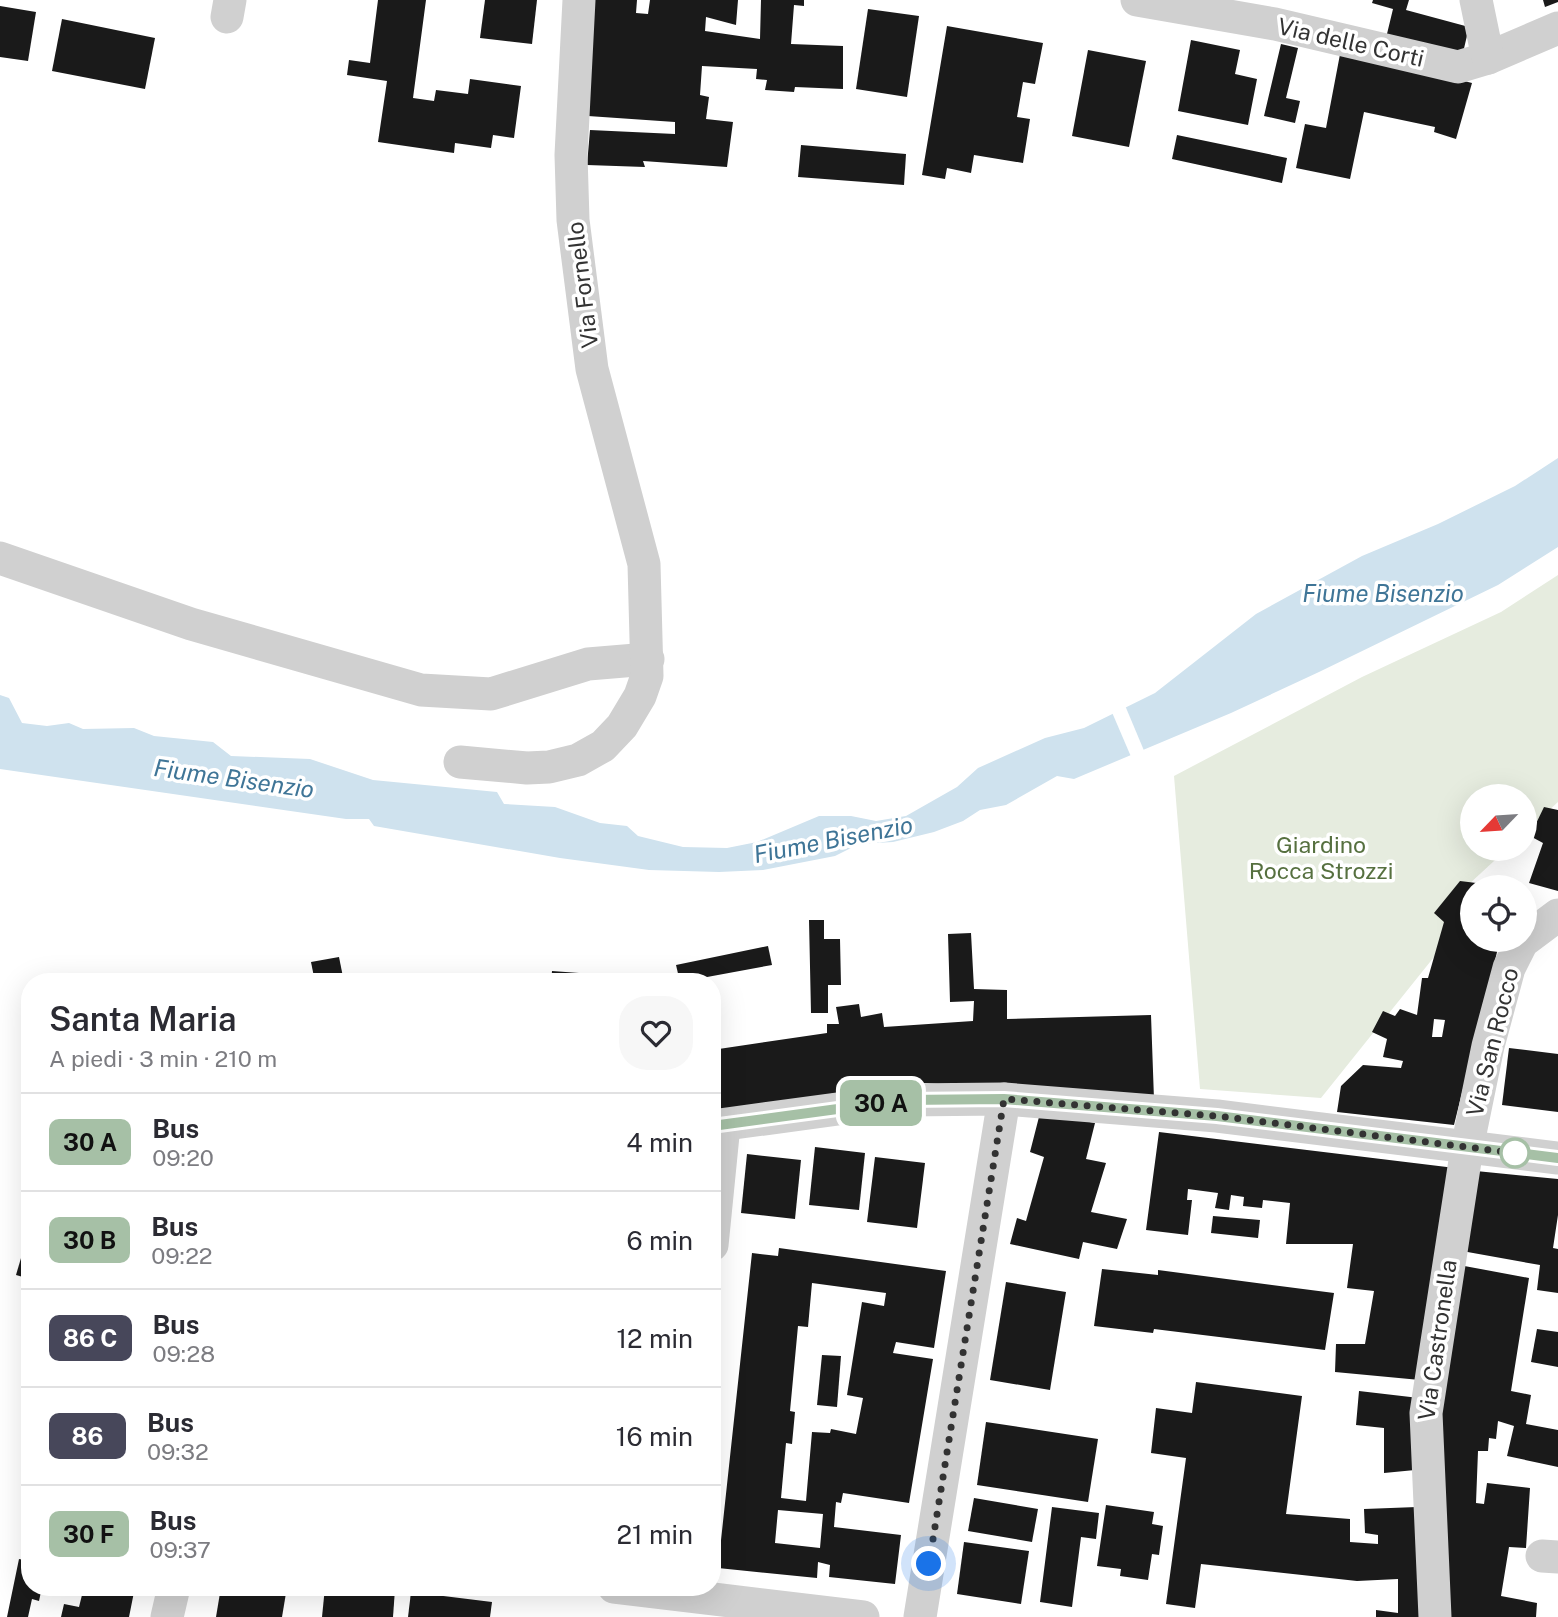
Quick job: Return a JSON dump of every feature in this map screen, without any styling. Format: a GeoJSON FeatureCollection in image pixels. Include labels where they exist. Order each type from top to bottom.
{"type":"FeatureCollection","features":[{"type":"Feature","properties":{"kind":"street","name":"Via Fornello"},"geometry":{"type":"LineString","coordinates":[[460,762],[549,767],[586,755],[603,746],[622,726],[640,696],[648,659],[643,564],[592,369],[579,280],[571,155],[579,0]]}},
{"type":"Feature","properties":{"kind":"street","name":"Via delle Corti"},"geometry":{"type":"LineString","coordinates":[[1137,0],[1275,24],[1458,67],[1488,58],[1558,28]]}},
{"type":"Feature","properties":{"kind":"street"},"geometry":{"type":"LineString","coordinates":[[1476,0],[1488,58]]}},
{"type":"Feature","properties":{"kind":"street"},"geometry":{"type":"LineString","coordinates":[[0,558],[191,624],[421,690],[491,694],[588,664],[648,659]]}},
{"type":"Feature","properties":{"kind":"street","name":"Via San Rocco"},"geometry":{"type":"LineString","coordinates":[[1466,1148],[1488,1046],[1513,959],[1522,942],[1558,915]]}},
{"type":"Feature","properties":{"kind":"street"},"geometry":{"type":"LineString","coordinates":[[920,1617],[1004,1099]]}},
{"type":"Feature","properties":{"kind":"street"},"geometry":{"type":"LineString","coordinates":[[721,1126],[904,1100],[1004,1099],[1217,1116],[1558,1158]]}},
{"type":"Feature","properties":{"kind":"street","name":"Via Castronella"},"geometry":{"type":"LineString","coordinates":[[1435,1617],[1426,1413],[1466,1148]]}},
{"type":"Feature","properties":{"kind":"street"},"geometry":{"type":"LineString","coordinates":[[167,1617],[172,1596]]}},
{"type":"Feature","properties":{"kind":"street"},"geometry":{"type":"LineString","coordinates":[[658,1599],[863,1617]]}},
{"type":"Feature","properties":{"kind":"green space","name":"Giardino Rocca Strozzi"},"geometry":{"type":"Polygon","coordinates":[[[1558,575],[1558,802],[1537,821],[1537,784],[1460,784],[1460,861],[1494,861],[1479,875],[1460,875],[1460,892],[1455,897],[1434,957],[1321,1098],[1200,1089],[1174,776],[1362,677],[1501,612],[1558,575]]]}},
{"type":"Feature","properties":{"kind":"water","name":"Fiume Bisenzio"},"geometry":{"type":"Polygon","coordinates":[[[1558,458],[1558,547],[1498,585],[1231,713],[1074,779],[1057,776],[1006,805],[980,810],[963,821],[934,832],[893,842],[859,844],[835,856],[763,870],[649,870],[560,858],[374,826],[369,819],[346,819],[0,769],[0,695],[9,698],[22,723],[47,726],[69,723],[83,729],[134,728],[154,736],[213,742],[231,756],[310,759],[373,780],[497,792],[504,804],[555,807],[600,823],[627,826],[638,836],[683,847],[727,848],[757,842],[819,816],[851,816],[876,821],[906,816],[957,787],[978,768],[1045,738],[1084,728],[1155,693],[1256,614],[1362,556],[1438,524],[1515,486],[1558,458]]]}},
{"type":"Feature","properties":{"kind":"pier"},"geometry":{"type":"Polygon","coordinates":[[[1124,703],[1145,753],[1132,759],[1111,710],[1124,703]]]}},
{"type":"Feature","properties":{"kind":"building"},"geometry":{"type":"Polygon","coordinates":[[[378,0],[426,0],[413,98],[434,101],[436,90],[468,94],[470,79],[521,86],[514,138],[493,135],[491,148],[455,143],[454,153],[378,142],[387,81],[347,75],[349,60],[370,63],[378,0]]]}},
{"type":"Feature","properties":{"kind":"building"},"geometry":{"type":"Polygon","coordinates":[[[485,0],[537,0],[532,44],[480,38],[485,0]]]}},
{"type":"Feature","properties":{"kind":"building"},"geometry":{"type":"Polygon","coordinates":[[[591,0],[637,0],[636,13],[648,14],[650,0],[738,0],[736,25],[706,17],[705,31],[760,39],[761,0],[804,0],[804,6],[794,5],[791,44],[843,46],[843,89],[795,87],[794,92],[765,90],[767,80],[756,79],[757,69],[702,66],[700,95],[709,97],[706,119],[733,122],[727,167],[643,161],[645,167],[587,165],[590,130],[675,134],[675,122],[588,116],[591,0]]]}},
{"type":"Feature","properties":{"kind":"building"},"geometry":{"type":"Polygon","coordinates":[[[1373,0],[1409,0],[1406,10],[1469,27],[1462,57],[1386,38],[1393,9],[1372,3],[1373,0]]]}},
{"type":"Feature","properties":{"kind":"building"},"geometry":{"type":"Polygon","coordinates":[[[1543,0],[1558,0],[1558,2],[1545,7],[1543,0]]]}},
{"type":"Feature","properties":{"kind":"building"},"geometry":{"type":"Polygon","coordinates":[[[0,6],[36,12],[28,61],[0,57],[0,6]]]}},
{"type":"Feature","properties":{"kind":"building"},"geometry":{"type":"Polygon","coordinates":[[[868,9],[919,16],[907,97],[856,89],[868,9]]]}},
{"type":"Feature","properties":{"kind":"building"},"geometry":{"type":"Polygon","coordinates":[[[62,19],[155,38],[145,89],[52,71],[62,19]]]}},
{"type":"Feature","properties":{"kind":"building"},"geometry":{"type":"Polygon","coordinates":[[[947,26],[1043,43],[1035,84],[1023,82],[1017,117],[1030,119],[1023,163],[974,155],[971,173],[947,168],[945,179],[922,175],[947,26]]]}},
{"type":"Feature","properties":{"kind":"building"},"geometry":{"type":"Polygon","coordinates":[[[1191,40],[1240,50],[1235,74],[1257,79],[1248,125],[1178,111],[1191,40]]]}},
{"type":"Feature","properties":{"kind":"building"},"geometry":{"type":"Polygon","coordinates":[[[1281,44],[1298,48],[1286,98],[1300,101],[1295,123],[1264,116],[1281,44]]]}},
{"type":"Feature","properties":{"kind":"building"},"geometry":{"type":"Polygon","coordinates":[[[1341,49],[1472,83],[1456,139],[1434,132],[1435,127],[1364,112],[1350,179],[1296,168],[1305,124],[1326,128],[1341,49]]]}},
{"type":"Feature","properties":{"kind":"building"},"geometry":{"type":"Polygon","coordinates":[[[1088,50],[1146,61],[1129,147],[1072,136],[1088,50]]]}},
{"type":"Feature","properties":{"kind":"building"},"geometry":{"type":"Polygon","coordinates":[[[1177,135],[1287,158],[1282,183],[1172,159],[1177,135]]]}},
{"type":"Feature","properties":{"kind":"building"},"geometry":{"type":"Polygon","coordinates":[[[801,145],[906,154],[904,185],[798,177],[801,145]]]}},
{"type":"Feature","properties":{"kind":"building"},"geometry":{"type":"Polygon","coordinates":[[[1544,807],[1558,810],[1558,891],[1537,885],[1537,875],[1532,875],[1543,843],[1537,840],[1537,822],[1544,807]]]}},
{"type":"Feature","properties":{"kind":"building"},"geometry":{"type":"Polygon","coordinates":[[[1460,881],[1460,952],[1497,952],[1454,1125],[1337,1112],[1341,1086],[1363,1065],[1401,1068],[1403,1061],[1383,1057],[1387,1039],[1372,1032],[1383,1011],[1395,1016],[1400,1009],[1417,1015],[1422,978],[1428,978],[1444,922],[1434,913],[1460,881]],[[1434,1019],[1432,1037],[1442,1037],[1445,1020],[1434,1019]]]}},
{"type":"Feature","properties":{"kind":"building"},"geometry":{"type":"Polygon","coordinates":[[[809,920],[824,920],[824,939],[840,939],[841,985],[828,985],[828,1013],[811,1013],[809,920]]]}},
{"type":"Feature","properties":{"kind":"building"},"geometry":{"type":"Polygon","coordinates":[[[971,933],[974,989],[1007,990],[1007,1019],[1151,1015],[1154,1099],[909,1082],[721,1111],[721,1049],[827,1033],[827,1024],[839,1024],[836,1007],[859,1004],[861,1017],[882,1013],[884,1027],[973,1021],[974,1001],[950,1002],[948,934],[971,933]]]}},
{"type":"Feature","properties":{"kind":"building"},"geometry":{"type":"Polygon","coordinates":[[[768,946],[772,965],[721,974],[678,973],[676,965],[768,946]]]}},
{"type":"Feature","properties":{"kind":"building"},"geometry":{"type":"Polygon","coordinates":[[[339,957],[342,973],[313,973],[311,962],[339,957]]]}},
{"type":"Feature","properties":{"kind":"building"},"geometry":{"type":"Polygon","coordinates":[[[1509,1048],[1558,1054],[1558,1112],[1502,1105],[1509,1048]]]}},
{"type":"Feature","properties":{"kind":"building"},"geometry":{"type":"Polygon","coordinates":[[[1040,1113],[1095,1123],[1086,1159],[1106,1163],[1091,1212],[1127,1219],[1117,1249],[1083,1242],[1079,1259],[1010,1244],[1017,1218],[1026,1221],[1044,1157],[1030,1152],[1040,1113]]]}},
{"type":"Feature","properties":{"kind":"building"},"geometry":{"type":"Polygon","coordinates":[[[1159,1132],[1455,1168],[1420,1380],[1335,1372],[1336,1344],[1365,1344],[1374,1291],[1347,1288],[1353,1244],[1286,1244],[1290,1203],[1263,1200],[1262,1208],[1243,1206],[1244,1197],[1231,1195],[1229,1210],[1215,1208],[1218,1193],[1188,1189],[1187,1200],[1192,1200],[1188,1235],[1146,1230],[1159,1132]]]}},
{"type":"Feature","properties":{"kind":"building"},"geometry":{"type":"Polygon","coordinates":[[[815,1147],[865,1153],[859,1210],[809,1205],[815,1147]]]}},
{"type":"Feature","properties":{"kind":"building"},"geometry":{"type":"Polygon","coordinates":[[[747,1154],[801,1160],[795,1219],[741,1213],[747,1154]]]}},
{"type":"Feature","properties":{"kind":"building"},"geometry":{"type":"Polygon","coordinates":[[[875,1157],[925,1163],[917,1228],[867,1222],[875,1157]]]}},
{"type":"Feature","properties":{"kind":"building"},"geometry":{"type":"Polygon","coordinates":[[[1476,1171],[1558,1179],[1558,1215],[1553,1248],[1558,1249],[1558,1293],[1537,1290],[1540,1265],[1462,1251],[1476,1171]]]}},
{"type":"Feature","properties":{"kind":"building"},"geometry":{"type":"Polygon","coordinates":[[[1213,1216],[1260,1220],[1258,1238],[1211,1233],[1213,1216]]]}},
{"type":"Feature","properties":{"kind":"building"},"geometry":{"type":"Polygon","coordinates":[[[779,1248],[946,1271],[934,1348],[896,1342],[893,1353],[933,1359],[909,1503],[843,1493],[841,1503],[836,1502],[834,1527],[901,1535],[895,1584],[829,1577],[830,1565],[818,1562],[817,1578],[721,1568],[721,1540],[752,1253],[778,1256],[779,1248]],[[812,1283],[808,1327],[798,1326],[790,1411],[795,1412],[792,1444],[786,1443],[781,1498],[806,1501],[812,1432],[830,1433],[831,1429],[856,1434],[863,1398],[847,1395],[862,1302],[884,1306],[886,1293],[812,1283]],[[778,1510],[775,1543],[820,1548],[823,1514],[778,1510]]]}},
{"type":"Feature","properties":{"kind":"building"},"geometry":{"type":"Polygon","coordinates":[[[21,1258],[21,1276],[16,1275],[21,1258]]]}},
{"type":"Feature","properties":{"kind":"building"},"geometry":{"type":"Polygon","coordinates":[[[1459,1265],[1529,1278],[1511,1391],[1531,1395],[1526,1424],[1558,1430],[1558,1467],[1507,1456],[1514,1426],[1498,1421],[1496,1439],[1489,1438],[1488,1451],[1478,1451],[1476,1503],[1484,1504],[1487,1483],[1530,1488],[1526,1548],[1509,1547],[1501,1596],[1537,1603],[1536,1617],[1448,1617],[1438,1413],[1459,1265]]]}},
{"type":"Feature","properties":{"kind":"building"},"geometry":{"type":"Polygon","coordinates":[[[1102,1269],[1158,1275],[1158,1270],[1334,1293],[1325,1350],[1154,1329],[1153,1333],[1094,1326],[1102,1269]]]}},
{"type":"Feature","properties":{"kind":"building"},"geometry":{"type":"Polygon","coordinates":[[[1006,1282],[1066,1292],[1050,1390],[990,1380],[1006,1282]]]}},
{"type":"Feature","properties":{"kind":"building"},"geometry":{"type":"Polygon","coordinates":[[[1537,1329],[1558,1332],[1558,1367],[1531,1362],[1537,1329]]]}},
{"type":"Feature","properties":{"kind":"building"},"geometry":{"type":"Polygon","coordinates":[[[822,1355],[841,1356],[837,1407],[817,1405],[822,1355]]]}},
{"type":"Feature","properties":{"kind":"building"},"geometry":{"type":"Polygon","coordinates":[[[1196,1382],[1302,1396],[1286,1514],[1350,1519],[1350,1542],[1378,1544],[1378,1535],[1365,1533],[1364,1509],[1417,1507],[1426,1617],[1376,1617],[1376,1610],[1398,1613],[1398,1579],[1357,1581],[1201,1564],[1195,1608],[1166,1604],[1186,1458],[1151,1453],[1156,1408],[1192,1413],[1196,1382]]]}},
{"type":"Feature","properties":{"kind":"building"},"geometry":{"type":"Polygon","coordinates":[[[1359,1391],[1419,1398],[1415,1470],[1384,1473],[1384,1428],[1356,1425],[1359,1391]]]}},
{"type":"Feature","properties":{"kind":"building"},"geometry":{"type":"Polygon","coordinates":[[[986,1422],[1098,1439],[1088,1502],[977,1485],[986,1422]]]}},
{"type":"Feature","properties":{"kind":"building"},"geometry":{"type":"Polygon","coordinates":[[[974,1498],[1038,1509],[1032,1542],[968,1531],[974,1498]]]}},
{"type":"Feature","properties":{"kind":"building"},"geometry":{"type":"Polygon","coordinates":[[[1106,1505],[1154,1512],[1152,1524],[1163,1526],[1159,1555],[1152,1554],[1148,1580],[1120,1576],[1121,1569],[1097,1566],[1106,1505]]]}},
{"type":"Feature","properties":{"kind":"building"},"geometry":{"type":"Polygon","coordinates":[[[1052,1507],[1099,1513],[1096,1539],[1081,1537],[1072,1607],[1040,1602],[1052,1507]]]}},
{"type":"Feature","properties":{"kind":"building"},"geometry":{"type":"Polygon","coordinates":[[[964,1542],[1029,1551],[1021,1604],[957,1594],[964,1542]]]}},
{"type":"Feature","properties":{"kind":"building"},"geometry":{"type":"Polygon","coordinates":[[[21,1559],[21,1596],[40,1596],[39,1601],[32,1599],[28,1617],[7,1617],[21,1559]]]}},
{"type":"Feature","properties":{"kind":"building"},"geometry":{"type":"Polygon","coordinates":[[[82,1596],[133,1596],[129,1617],[61,1617],[64,1604],[79,1607],[82,1596]]]}},
{"type":"Feature","properties":{"kind":"building"},"geometry":{"type":"Polygon","coordinates":[[[220,1596],[286,1596],[282,1617],[216,1617],[220,1596]]]}},
{"type":"Feature","properties":{"kind":"building"},"geometry":{"type":"Polygon","coordinates":[[[324,1596],[394,1596],[393,1617],[322,1617],[324,1596]]]}},
{"type":"Feature","properties":{"kind":"building"},"geometry":{"type":"Polygon","coordinates":[[[411,1596],[443,1596],[492,1602],[490,1617],[408,1617],[411,1596]]]}},
{"type":"Feature","properties":{"kind":"bus line"},"geometry":{"type":"LineString","coordinates":[[721,1125],[904,1100],[1004,1099],[1217,1116],[1394,1140],[1558,1158]]}},
{"type":"Feature","properties":{"kind":"route"},"geometry":{"type":"LineString","coordinates":[[929,1564],[1004,1099],[1217,1116],[1515,1153]]}}]}
